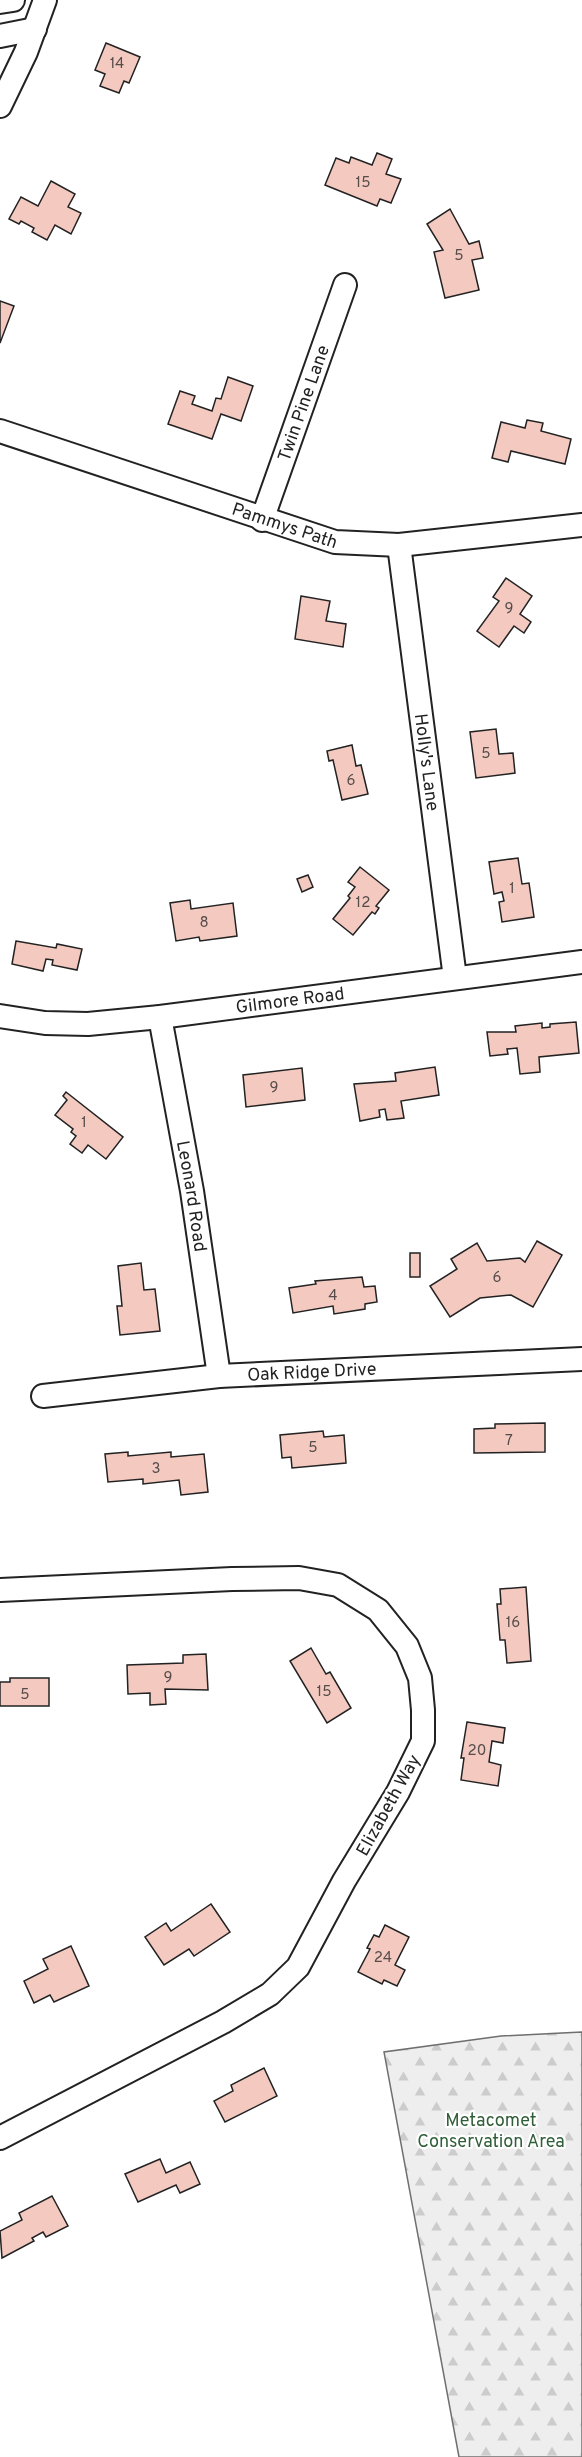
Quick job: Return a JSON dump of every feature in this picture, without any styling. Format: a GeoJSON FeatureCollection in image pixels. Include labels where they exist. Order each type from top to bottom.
{"type":"FeatureCollection","features":[{"type":"Feature","properties":{"kind":"street"},"geometry":{"type":"LineString","coordinates":[[0,3],[13,0]]}},
{"type":"Feature","properties":{"kind":"street"},"geometry":{"type":"LineString","coordinates":[[0,106],[45,0]]}},
{"type":"Feature","properties":{"kind":"street"},"geometry":{"type":"LineString","coordinates":[[0,36],[35,28]]}},
{"type":"Feature","properties":{"kind":"street","name":"Twin Pine Lane"},"geometry":{"type":"LineString","coordinates":[[262,520],[345,285]]}},
{"type":"Feature","properties":{"kind":"street","name":"Pammys Path"},"geometry":{"type":"LineString","coordinates":[[0,431],[262,520],[335,542],[399,545],[582,525]]}},
{"type":"Feature","properties":{"kind":"street","name":"Holly's Lane"},"geometry":{"type":"LineString","coordinates":[[399,545],[454,978]]}},
{"type":"Feature","properties":{"kind":"street","name":"Gilmore Road"},"geometry":{"type":"LineString","coordinates":[[0,1016],[45,1023],[88,1024],[160,1017],[582,962]]}},
{"type":"Feature","properties":{"kind":"street","name":"Leonard Road"},"geometry":{"type":"LineString","coordinates":[[160,1017],[192,1191],[219,1376]]}},
{"type":"Feature","properties":{"kind":"street","name":"Oak Ridge Drive"},"geometry":{"type":"LineString","coordinates":[[43,1396],[219,1376],[582,1359]]}},
{"type":"Feature","properties":{"kind":"street","name":"Elizabeth Way"},"geometry":{"type":"LineString","coordinates":[[0,1590],[299,1578],[338,1585],[378,1610],[406,1646],[420,1678],[423,1741],[398,1792],[344,1881],[298,1966],[270,1994],[223,2022],[0,2138]]}},
{"type":"Feature","properties":{"kind":"green space","name":"Metacomet Conservation Area"},"geometry":{"type":"Polygon","coordinates":[[[582,2032],[582,2457],[459,2457],[384,2052],[501,2036],[582,2032]]]}},
{"type":"Feature","properties":{"kind":"building"},"geometry":{"type":"Polygon","coordinates":[[[106,43],[140,57],[129,83],[124,81],[119,93],[100,86],[105,74],[95,70],[106,43]]]}},
{"type":"Feature","properties":{"kind":"building"},"geometry":{"type":"Polygon","coordinates":[[[377,153],[392,159],[386,174],[401,179],[391,203],[380,199],[377,206],[325,185],[336,158],[349,163],[351,157],[372,165],[377,153]]]}},
{"type":"Feature","properties":{"kind":"building"},"geometry":{"type":"Polygon","coordinates":[[[51,181],[75,194],[68,207],[81,213],[71,234],[55,225],[47,240],[32,232],[34,228],[21,221],[19,224],[9,219],[21,197],[38,206],[51,181]]]}},
{"type":"Feature","properties":{"kind":"building"},"geometry":{"type":"Polygon","coordinates":[[[450,209],[469,244],[479,241],[483,258],[472,260],[479,290],[445,298],[434,252],[443,250],[427,224],[450,209]]]}},
{"type":"Feature","properties":{"kind":"building"},"geometry":{"type":"Polygon","coordinates":[[[0,301],[14,306],[0,343],[0,301]]]}},
{"type":"Feature","properties":{"kind":"building"},"geometry":{"type":"Polygon","coordinates":[[[228,377],[253,386],[241,421],[221,414],[212,439],[168,424],[180,391],[195,396],[192,404],[212,411],[216,398],[221,399],[228,377]]]}},
{"type":"Feature","properties":{"kind":"building"},"geometry":{"type":"Polygon","coordinates":[[[527,420],[543,423],[541,431],[571,439],[565,464],[511,451],[508,462],[492,458],[501,422],[525,428],[527,420]]]}},
{"type":"Feature","properties":{"kind":"building"},"geometry":{"type":"Polygon","coordinates":[[[506,578],[532,596],[520,614],[531,622],[524,633],[514,626],[499,647],[477,631],[499,601],[493,597],[506,578]]]}},
{"type":"Feature","properties":{"kind":"building"},"geometry":{"type":"Polygon","coordinates":[[[301,596],[330,601],[326,621],[346,624],[343,647],[295,639],[301,596]]]}},
{"type":"Feature","properties":{"kind":"building"},"geometry":{"type":"Polygon","coordinates":[[[496,729],[499,754],[513,753],[515,773],[476,778],[470,732],[496,729]]]}},
{"type":"Feature","properties":{"kind":"building"},"geometry":{"type":"Polygon","coordinates":[[[352,745],[356,766],[361,765],[368,794],[342,800],[333,760],[329,761],[327,751],[352,745]]]}},
{"type":"Feature","properties":{"kind":"building"},"geometry":{"type":"Polygon","coordinates":[[[518,858],[522,884],[529,883],[534,917],[502,922],[499,902],[504,901],[502,892],[494,894],[489,862],[518,858]]]}},
{"type":"Feature","properties":{"kind":"building"},"geometry":{"type":"Polygon","coordinates":[[[360,867],[389,890],[376,906],[379,908],[375,914],[372,912],[353,935],[333,919],[350,898],[348,896],[355,887],[348,882],[360,867]]]}},
{"type":"Feature","properties":{"kind":"building"},"geometry":{"type":"Polygon","coordinates":[[[308,875],[313,887],[302,892],[297,879],[308,875]]]}},
{"type":"Feature","properties":{"kind":"building"},"geometry":{"type":"Polygon","coordinates":[[[190,900],[191,909],[233,903],[237,936],[200,941],[199,937],[176,941],[170,903],[190,900]]]}},
{"type":"Feature","properties":{"kind":"building"},"geometry":{"type":"Polygon","coordinates":[[[16,941],[56,948],[57,944],[82,949],[77,970],[52,965],[53,960],[46,959],[43,971],[12,964],[16,941]]]}},
{"type":"Feature","properties":{"kind":"building"},"geometry":{"type":"Polygon","coordinates":[[[576,1022],[579,1053],[539,1057],[540,1072],[520,1074],[517,1048],[507,1049],[508,1054],[490,1056],[487,1032],[516,1032],[515,1026],[542,1023],[542,1028],[550,1027],[550,1024],[576,1022]]]}},
{"type":"Feature","properties":{"kind":"building"},"geometry":{"type":"Polygon","coordinates":[[[435,1067],[439,1095],[401,1101],[404,1118],[387,1120],[385,1109],[379,1110],[380,1117],[360,1121],[354,1084],[396,1081],[395,1073],[435,1067]]]}},
{"type":"Feature","properties":{"kind":"building"},"geometry":{"type":"Polygon","coordinates":[[[302,1068],[305,1100],[246,1107],[243,1075],[302,1068]]]}},
{"type":"Feature","properties":{"kind":"building"},"geometry":{"type":"Polygon","coordinates":[[[66,1092],[123,1137],[106,1159],[88,1145],[82,1153],[70,1144],[76,1136],[71,1132],[73,1129],[55,1115],[67,1100],[63,1096],[66,1092]]]}},
{"type":"Feature","properties":{"kind":"building"},"geometry":{"type":"Polygon","coordinates":[[[537,1241],[562,1255],[533,1307],[511,1295],[480,1298],[450,1317],[430,1286],[457,1269],[451,1259],[477,1243],[487,1261],[520,1258],[525,1262],[537,1241]]]}},
{"type":"Feature","properties":{"kind":"building"},"geometry":{"type":"Polygon","coordinates":[[[410,1253],[420,1253],[420,1277],[410,1277],[410,1253]]]}},
{"type":"Feature","properties":{"kind":"building"},"geometry":{"type":"Polygon","coordinates":[[[141,1263],[144,1290],[155,1289],[160,1331],[120,1335],[117,1306],[122,1306],[118,1266],[141,1263]]]}},
{"type":"Feature","properties":{"kind":"building"},"geometry":{"type":"Polygon","coordinates":[[[362,1277],[364,1287],[375,1286],[377,1302],[365,1304],[365,1309],[334,1314],[333,1306],[293,1313],[289,1288],[316,1284],[315,1281],[362,1277]]]}},
{"type":"Feature","properties":{"kind":"building"},"geometry":{"type":"Polygon","coordinates":[[[545,1423],[545,1452],[474,1453],[474,1429],[495,1428],[495,1424],[545,1423]]]}},
{"type":"Feature","properties":{"kind":"building"},"geometry":{"type":"Polygon","coordinates":[[[323,1431],[324,1437],[344,1435],[346,1463],[292,1468],[291,1457],[282,1458],[280,1435],[323,1431]]]}},
{"type":"Feature","properties":{"kind":"building"},"geometry":{"type":"Polygon","coordinates":[[[128,1452],[128,1456],[171,1452],[171,1457],[204,1454],[208,1492],[181,1495],[179,1480],[143,1484],[143,1479],[108,1482],[105,1454],[128,1452]]]}},
{"type":"Feature","properties":{"kind":"building"},"geometry":{"type":"Polygon","coordinates":[[[526,1587],[531,1661],[507,1663],[505,1640],[500,1640],[497,1604],[501,1604],[500,1589],[526,1587]]]}},
{"type":"Feature","properties":{"kind":"building"},"geometry":{"type":"Polygon","coordinates":[[[311,1648],[326,1674],[330,1672],[351,1708],[327,1723],[290,1661],[311,1648]]]}},
{"type":"Feature","properties":{"kind":"building"},"geometry":{"type":"Polygon","coordinates":[[[206,1654],[208,1690],[165,1689],[166,1704],[150,1705],[150,1693],[128,1694],[127,1665],[183,1663],[183,1655],[206,1654]]]}},
{"type":"Feature","properties":{"kind":"building"},"geometry":{"type":"Polygon","coordinates":[[[10,1678],[49,1678],[49,1706],[0,1706],[0,1682],[10,1682],[10,1678]]]}},
{"type":"Feature","properties":{"kind":"building"},"geometry":{"type":"Polygon","coordinates":[[[467,1722],[505,1728],[503,1743],[492,1741],[489,1762],[501,1765],[498,1786],[461,1780],[464,1758],[461,1758],[467,1722]]]}},
{"type":"Feature","properties":{"kind":"building"},"geometry":{"type":"Polygon","coordinates":[[[211,1904],[230,1932],[194,1956],[189,1949],[164,1965],[145,1937],[166,1923],[171,1931],[211,1904]]]}},
{"type":"Feature","properties":{"kind":"building"},"geometry":{"type":"Polygon","coordinates":[[[385,1925],[409,1937],[395,1965],[405,1970],[397,1986],[384,1980],[382,1984],[358,1972],[370,1949],[367,1948],[374,1935],[379,1937],[385,1925]]]}},
{"type":"Feature","properties":{"kind":"building"},"geometry":{"type":"Polygon","coordinates":[[[71,1946],[89,1986],[54,2002],[50,1995],[34,2003],[24,1981],[48,1969],[43,1959],[71,1946]]]}},
{"type":"Feature","properties":{"kind":"building"},"geometry":{"type":"Polygon","coordinates":[[[264,2068],[277,2096],[225,2122],[214,2101],[233,2091],[231,2085],[264,2068]]]}},
{"type":"Feature","properties":{"kind":"building"},"geometry":{"type":"Polygon","coordinates":[[[160,2159],[166,2173],[190,2162],[200,2184],[180,2193],[176,2185],[138,2202],[125,2174],[160,2159]]]}},
{"type":"Feature","properties":{"kind":"building"},"geometry":{"type":"Polygon","coordinates":[[[52,2196],[68,2226],[46,2237],[43,2232],[32,2238],[34,2241],[2,2258],[0,2231],[22,2220],[19,2213],[52,2196]]]}}]}
